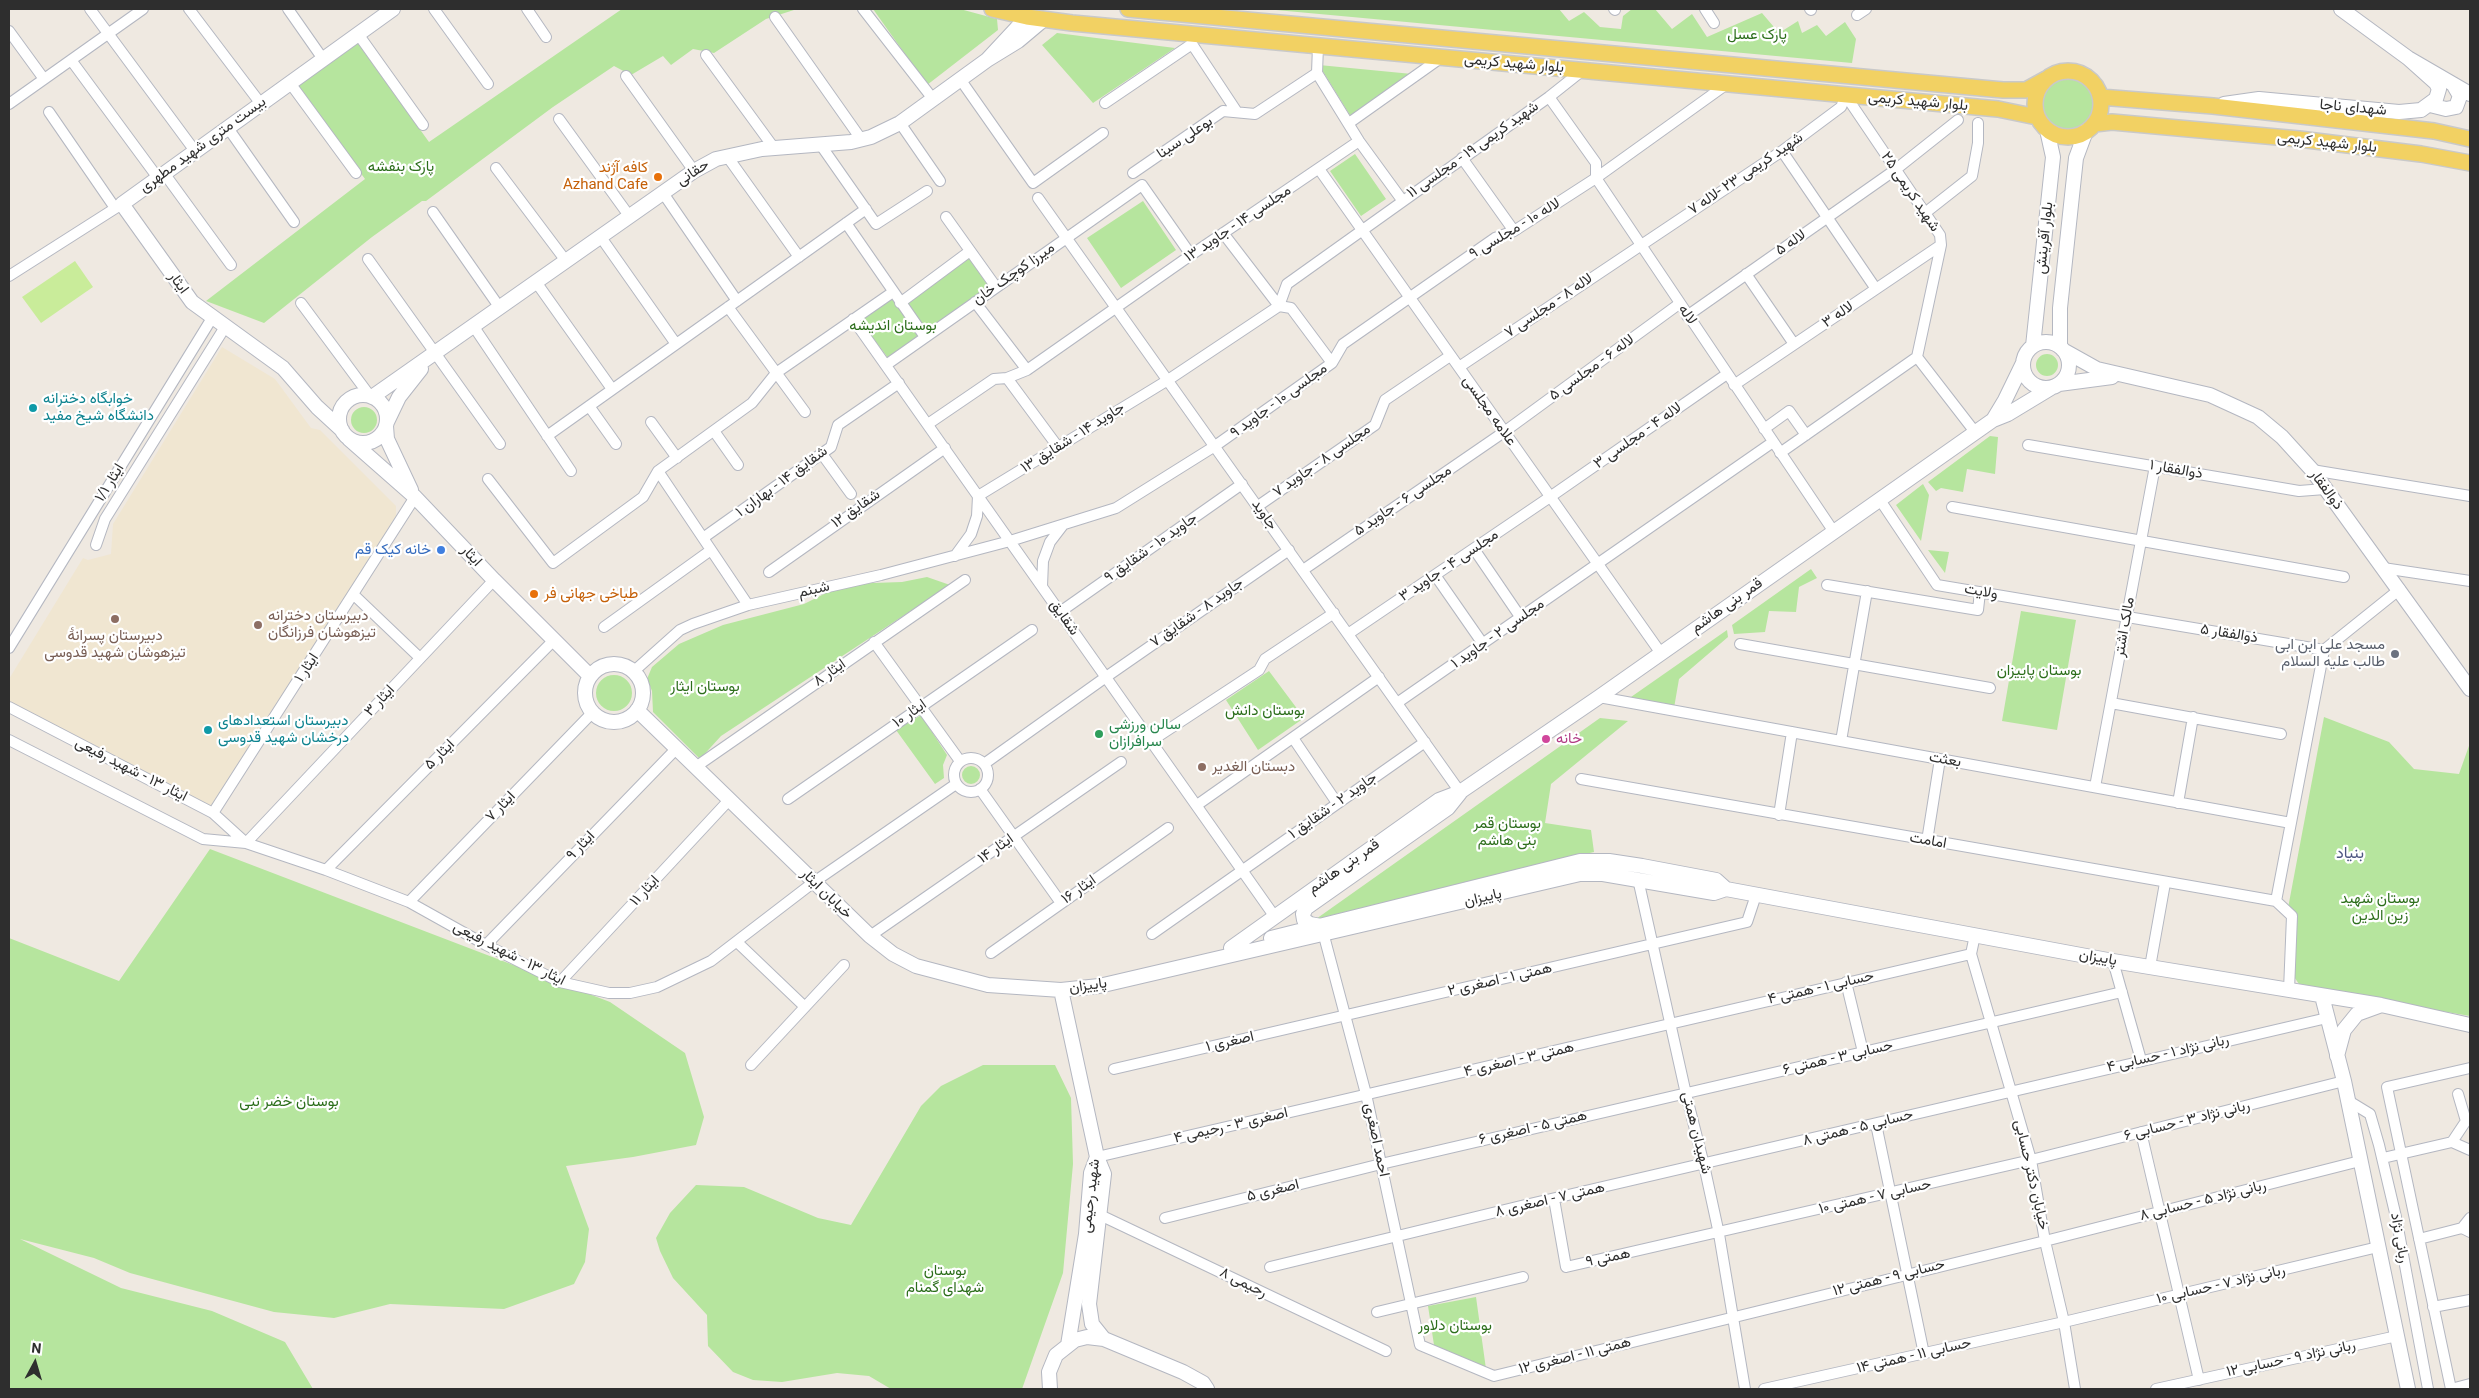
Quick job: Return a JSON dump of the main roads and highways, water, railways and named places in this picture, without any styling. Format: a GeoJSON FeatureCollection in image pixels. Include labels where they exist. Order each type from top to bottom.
{"type":"FeatureCollection","features":[{"type":"Feature","properties":{"kind":"main road","name":"بلوار شهید کریمی"},"geometry":{"type":"LineString","coordinates":[[992,9],[1045,14],[1192,38],[1318,46],[1583,70],[1998,109],[2037,117]]}},
{"type":"Feature","properties":{"kind":"main road","name":"بلوار شهید کریمی"},"geometry":{"type":"LineString","coordinates":[[1128,9],[2003,90],[2026,90],[2046,79]]}},
{"type":"Feature","properties":{"kind":"main road"},"geometry":{"type":"LineString","coordinates":[[2073,71],[2091,80],[2100,97],[2099,116],[2090,127],[2072,137],[2054,134],[2047,130],[2037,117],[2035,97],[2046,79],[2054,74],[2073,71]]}},
{"type":"Feature","properties":{"kind":"main road"},"geometry":{"type":"LineString","coordinates":[[1998,109],[2010,108],[2012,105],[2012,94],[2003,90]]}},
{"type":"Feature","properties":{"kind":"main road","name":"بلوار شهید کریمی"},"geometry":{"type":"LineString","coordinates":[[2100,97],[2212,106],[2434,131],[2470,139]]}},
{"type":"Feature","properties":{"kind":"main road"},"geometry":{"type":"LineString","coordinates":[[2134,124],[2130,120],[2129,110],[2140,101]]}},
{"type":"Feature","properties":{"kind":"main road","name":"بلوار شهید کریمی"},"geometry":{"type":"LineString","coordinates":[[2090,127],[2112,122],[2134,124],[2393,150],[2470,163]]}},
{"type":"Feature","properties":{"kind":"place","name":"کافه آژند Azhand Cafe"},"geometry":{"type":"Point","coordinates":[658,177]}},
{"type":"Feature","properties":{"kind":"place","name":"خوابگاه دخترانه دانشگاه شیخ مفید"},"geometry":{"type":"Point","coordinates":[33,408]}},
{"type":"Feature","properties":{"kind":"place","name":"خانه کیک قم"},"geometry":{"type":"Point","coordinates":[441,550]}},
{"type":"Feature","properties":{"kind":"place","name":"طباخی جهانی فر"},"geometry":{"type":"Point","coordinates":[534,594]}},
{"type":"Feature","properties":{"kind":"place","name":"دبیرستان پسرانهٔ تیزهوشان شهید قدوسی"},"geometry":{"type":"Point","coordinates":[115,619]}},
{"type":"Feature","properties":{"kind":"place","name":"دبیرستان دخترانه تیزهوشان فرزانگان"},"geometry":{"type":"Point","coordinates":[258,625]}},
{"type":"Feature","properties":{"kind":"place","name":"مسجد علی ابن ابی طالب علیه السلام"},"geometry":{"type":"Point","coordinates":[2395,654]}},
{"type":"Feature","properties":{"kind":"place","name":"دبیرستان استعدادهای درخشان شهید قدوسی"},"geometry":{"type":"Point","coordinates":[208,730]}},
{"type":"Feature","properties":{"kind":"place","name":"سالن ورزشی سرافرازان"},"geometry":{"type":"Point","coordinates":[1099,734]}},
{"type":"Feature","properties":{"kind":"place","name":"خانه"},"geometry":{"type":"Point","coordinates":[1546,739]}},
{"type":"Feature","properties":{"kind":"place","name":"دبستان الغدیر"},"geometry":{"type":"Point","coordinates":[1202,767]}},
{"type":"Feature","properties":{"kind":"district","name":"بنیاد"},"geometry":{"type":"Point","coordinates":[2350,854]}},
{"type":"Feature","properties":{"kind":"park label","name":"پارک عسل"},"geometry":{"type":"Point","coordinates":[1757,35]}},
{"type":"Feature","properties":{"kind":"park label","name":"پارک بنفشه"},"geometry":{"type":"Point","coordinates":[401,167]}},
{"type":"Feature","properties":{"kind":"park label","name":"بوستان اندیشه"},"geometry":{"type":"Point","coordinates":[893,326]}},
{"type":"Feature","properties":{"kind":"park label","name":"بوستان پاییزان"},"geometry":{"type":"Point","coordinates":[2039,671]}},
{"type":"Feature","properties":{"kind":"park label","name":"بوستان ایثار"},"geometry":{"type":"Point","coordinates":[705,687]}},
{"type":"Feature","properties":{"kind":"park label","name":"بوستان دانش"},"geometry":{"type":"Point","coordinates":[1265,711]}},
{"type":"Feature","properties":{"kind":"park label","name":"بوستان قمر بنی هاشم"},"geometry":{"type":"Point","coordinates":[1507,832]}},
{"type":"Feature","properties":{"kind":"park label","name":"بوستان شهید زین الدین"},"geometry":{"type":"Point","coordinates":[2380,908]}},
{"type":"Feature","properties":{"kind":"park label","name":"بوستان خضر نبی"},"geometry":{"type":"Point","coordinates":[289,1102]}},
{"type":"Feature","properties":{"kind":"park label","name":"بوستان شهدای گمنام"},"geometry":{"type":"Point","coordinates":[945,1280]}},
{"type":"Feature","properties":{"kind":"park label","name":"بوستان دلاور"},"geometry":{"type":"Point","coordinates":[1455,1326]}}]}
